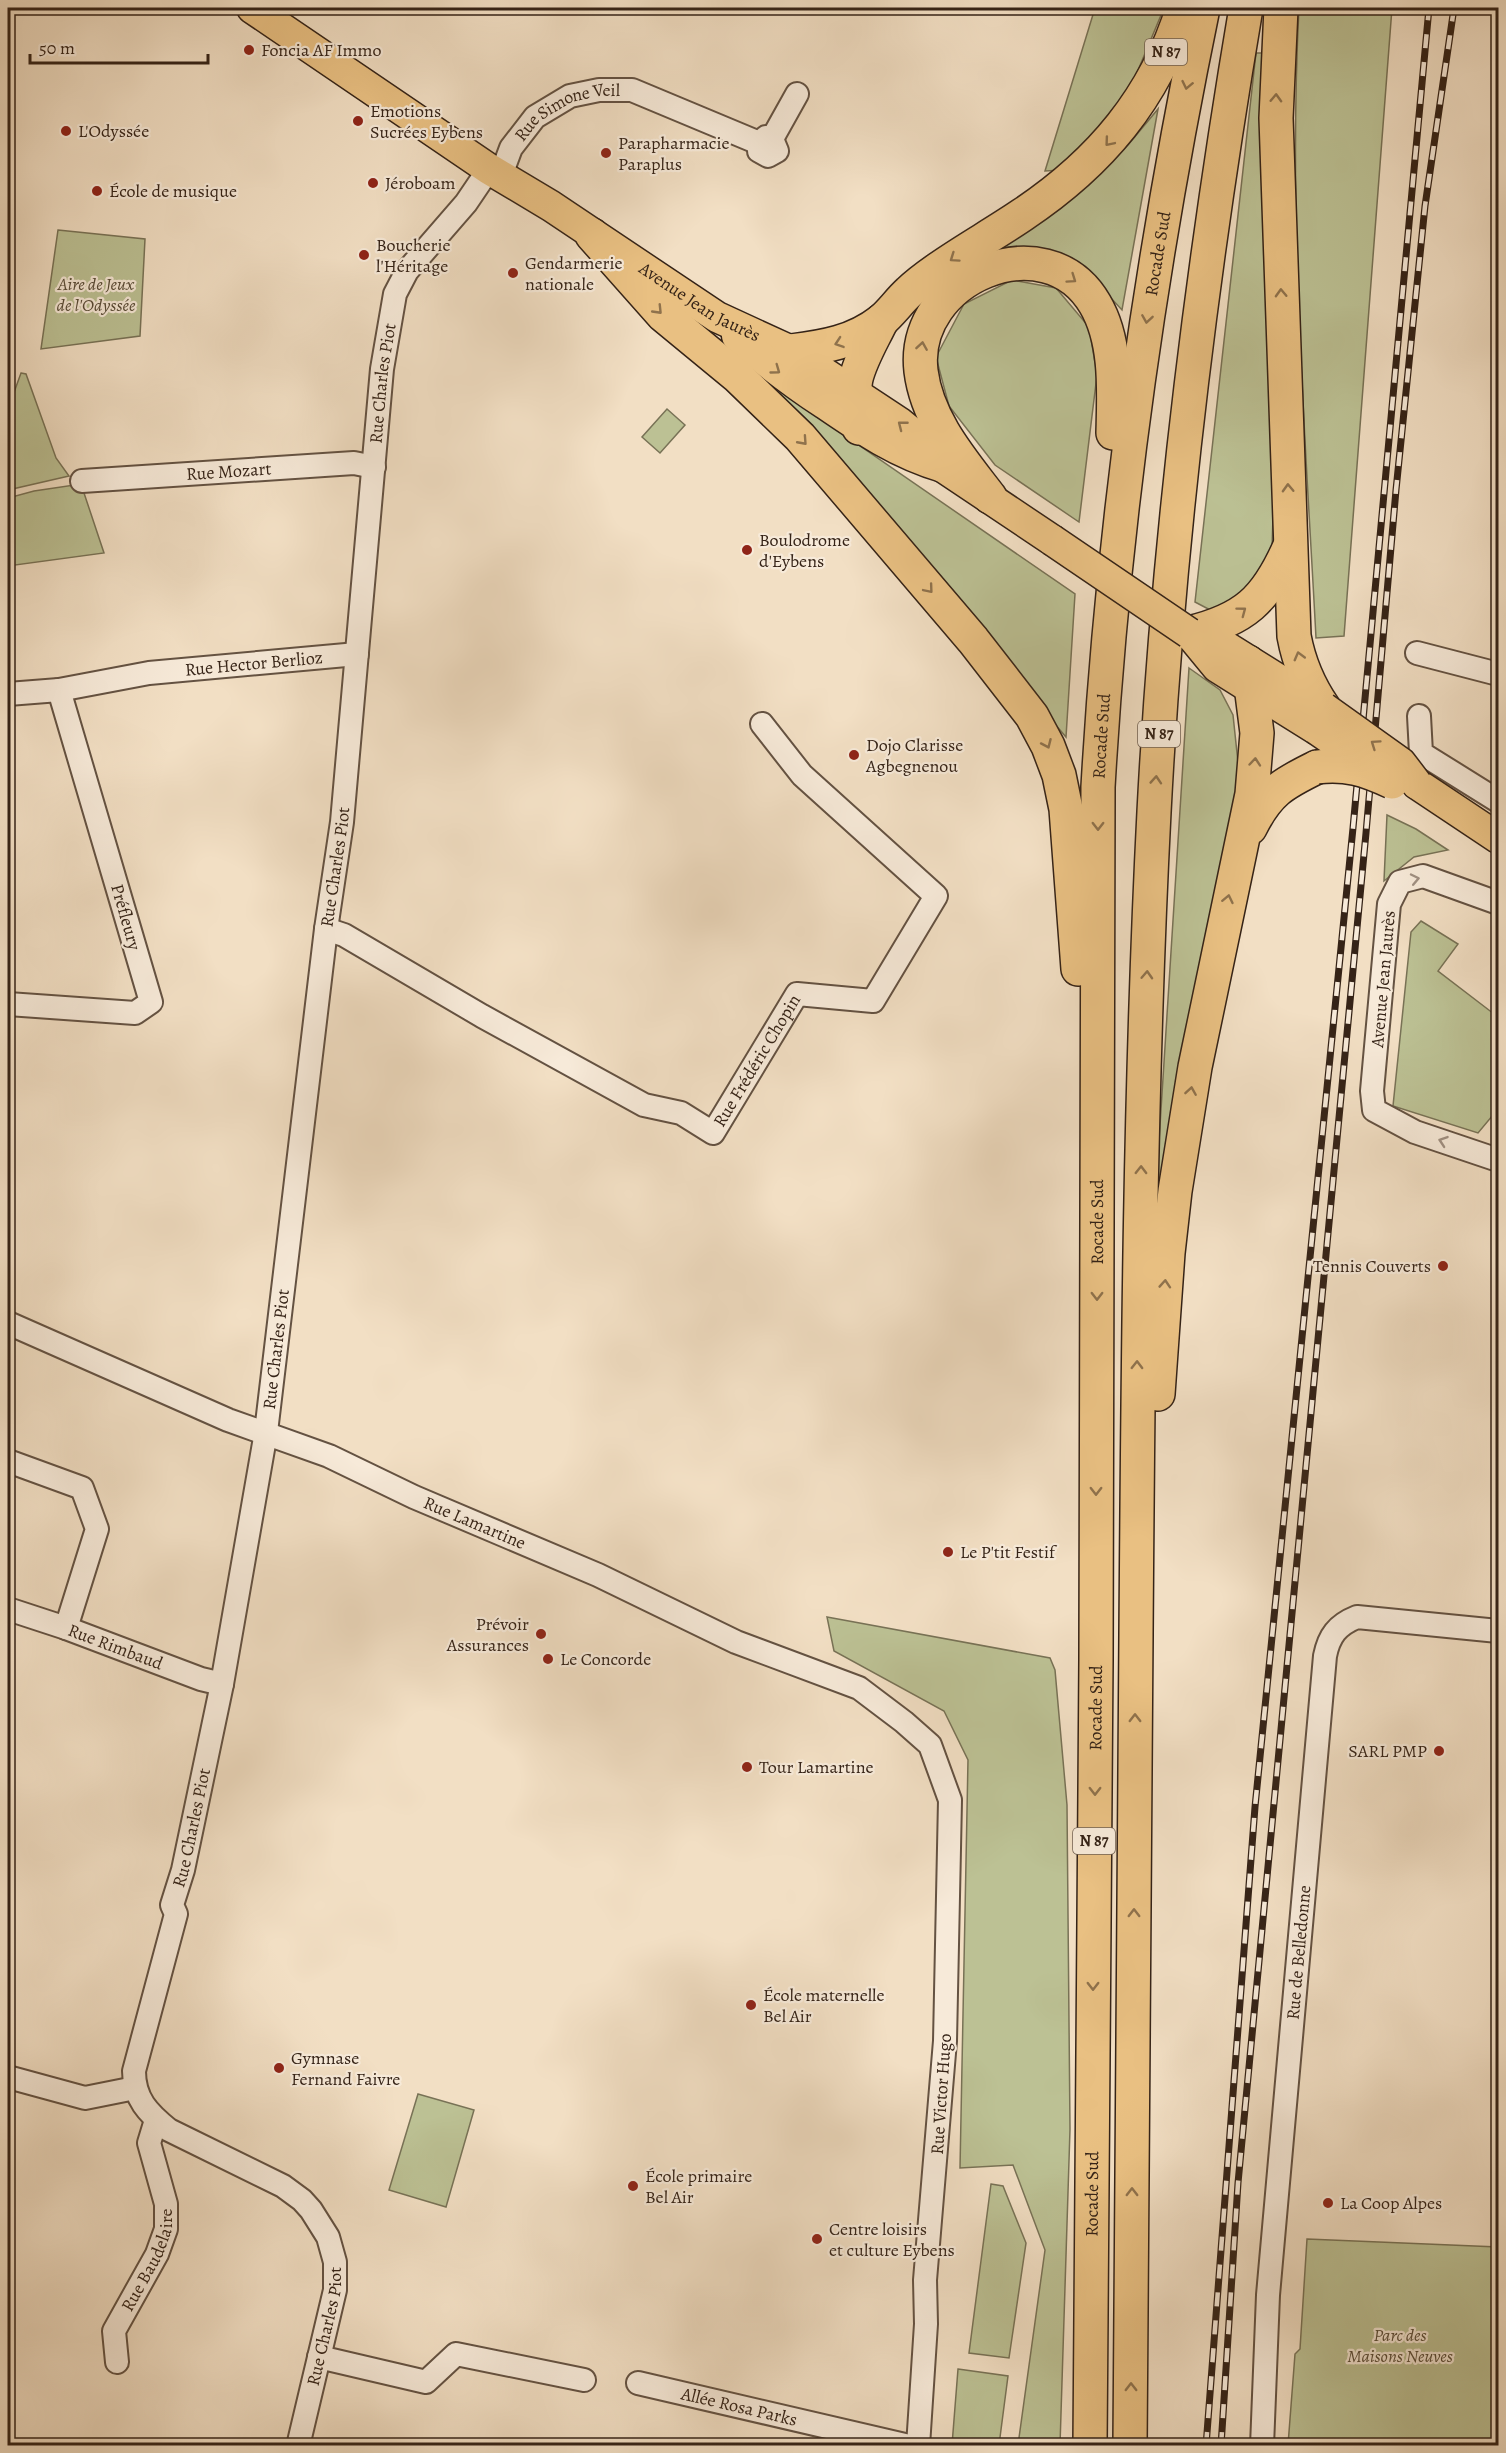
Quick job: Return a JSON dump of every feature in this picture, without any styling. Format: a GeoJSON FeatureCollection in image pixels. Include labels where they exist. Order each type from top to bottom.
{"type":"FeatureCollection","features":[{"type":"Feature","properties":{"kind":"highway","name":"N 87"},"geometry":{"type":"LineString","coordinates":[[882,320],[925,279],[965,250],[1022,216],[1080,171],[1114,136],[1143,94],[1166,53],[1183,8]]}},
{"type":"Feature","properties":{"kind":"highway","name":"Rocade Sud"},"geometry":{"type":"LineString","coordinates":[[1090,2445],[1098,787],[1105,662],[1125,468],[1162,220],[1203,8]]}},
{"type":"Feature","properties":{"kind":"highway","name":"N 87"},"geometry":{"type":"LineString","coordinates":[[1130,2445],[1137,1465],[1144,1032],[1154,807],[1167,623],[1185,426],[1221,150],[1246,8]]}},
{"type":"Feature","properties":{"kind":"highway"},"geometry":{"type":"LineString","coordinates":[[1281,8],[1276,118],[1294,636],[1299,659],[1320,719]]}},
{"type":"Feature","properties":{"kind":"highway"},"geometry":{"type":"LineString","coordinates":[[592,235],[663,315],[737,376],[800,437],[973,640],[1039,726],[1059,775],[1066,809],[1097,1237]]}},
{"type":"Feature","properties":{"kind":"highway"},"geometry":{"type":"LineString","coordinates":[[990,497],[958,454],[937,421],[929,403],[924,387],[920,357],[924,333],[934,312],[947,296],[974,275],[1009,264],[1047,267],[1072,278],[1089,294],[1104,324],[1111,356],[1114,405],[1105,662]]}},
{"type":"Feature","properties":{"kind":"highway"},"geometry":{"type":"LineString","coordinates":[[791,351],[832,346],[857,336],[882,320]]}},
{"type":"Feature","properties":{"kind":"highway"},"geometry":{"type":"LineString","coordinates":[[859,428],[854,410],[853,392],[862,360],[882,320]]}},
{"type":"Feature","properties":{"kind":"highway"},"geometry":{"type":"LineString","coordinates":[[1189,633],[1229,621],[1251,604],[1272,583],[1290,546]]}},
{"type":"Feature","properties":{"kind":"highway"},"geometry":{"type":"LineString","coordinates":[[1137,1465],[1158,1397],[1168,1253],[1195,1067],[1252,794],[1257,733],[1251,676]]}},
{"type":"Feature","properties":{"kind":"highway"},"geometry":{"type":"LineString","coordinates":[[1243,840],[1270,795],[1293,779],[1317,767],[1350,766],[1405,783]]}},
{"type":"Feature","properties":{"kind":"main road","name":"Avenue Jean Jaurès"},"geometry":{"type":"LineString","coordinates":[[252,8],[495,172],[717,317],[791,351],[900,423],[922,441],[943,467],[1189,633],[1221,643],[1251,676],[1320,719]]}},
{"type":"Feature","properties":{"kind":"main road"},"geometry":{"type":"LineString","coordinates":[[717,317],[766,363],[859,428],[904,454],[943,467]]}},
{"type":"Feature","properties":{"kind":"main road"},"geometry":{"type":"LineString","coordinates":[[1320,719],[1405,783],[1498,838]]}},
{"type":"Feature","properties":{"kind":"street","name":"Rue Simone Veil"},"geometry":{"type":"LineString","coordinates":[[495,172],[535,117],[570,96],[599,90],[632,90],[766,140],[797,93]]}},
{"type":"Feature","properties":{"kind":"street","name":"Rue Charles Piot"},"geometry":{"type":"LineString","coordinates":[[298,2445],[335,2290],[336,2276],[332,2247],[320,2223],[302,2200],[283,2186],[169,2130],[156,2120],[142,2104],[135,2088],[134,2071],[176,1914],[172,1905],[183,1870],[222,1684],[266,1432],[326,929],[342,822],[382,369],[399,285],[407,271],[465,203],[495,172]]}},
{"type":"Feature","properties":{"kind":"street","name":"Rue Mozart"},"geometry":{"type":"LineString","coordinates":[[82,481],[354,463],[374,467]]}},
{"type":"Feature","properties":{"kind":"street"},"geometry":{"type":"LineString","coordinates":[[1418,653],[1498,674]]}},
{"type":"Feature","properties":{"kind":"street","name":"Rue Hector Berlioz"},"geometry":{"type":"LineString","coordinates":[[59,690],[149,673],[357,654]]}},
{"type":"Feature","properties":{"kind":"street"},"geometry":{"type":"LineString","coordinates":[[8,694],[59,690]]}},
{"type":"Feature","properties":{"kind":"street","name":"Préfleury"},"geometry":{"type":"LineString","coordinates":[[8,1004],[135,1013],[151,1002],[59,690]]}},
{"type":"Feature","properties":{"kind":"street"},"geometry":{"type":"LineString","coordinates":[[1419,716],[1421,753],[1498,801]]}},
{"type":"Feature","properties":{"kind":"street","name":"Rue Frédéric Chopin"},"geometry":{"type":"LineString","coordinates":[[326,929],[344,935],[482,1017],[644,1105],[681,1113],[713,1133],[797,994],[873,1001],[936,896],[802,775],[762,724]]}},
{"type":"Feature","properties":{"kind":"street","name":"Avenue Jean Jaurès"},"geometry":{"type":"LineString","coordinates":[[1498,903],[1423,876],[1400,882],[1389,904],[1372,1091],[1374,1110],[1415,1132],[1498,1160]]}},
{"type":"Feature","properties":{"kind":"street","name":"Rue Lamartine"},"geometry":{"type":"LineString","coordinates":[[8,1323],[228,1420],[329,1456],[414,1497],[598,1575],[736,1642],[859,1688],[930,1745]]}},
{"type":"Feature","properties":{"kind":"street"},"geometry":{"type":"LineString","coordinates":[[8,1461],[82,1488],[97,1529],[66,1628]]}},
{"type":"Feature","properties":{"kind":"street","name":"Rue Rimbaud"},"geometry":{"type":"LineString","coordinates":[[8,1609],[66,1628],[201,1679],[222,1684]]}},
{"type":"Feature","properties":{"kind":"street","name":"Rue de Belledonne"},"geometry":{"type":"LineString","coordinates":[[1262,2445],[1268,2295],[1309,1820],[1328,1640],[1341,1625],[1356,1617],[1498,1631]]}},
{"type":"Feature","properties":{"kind":"street","name":"Rue Victor Hugo"},"geometry":{"type":"LineString","coordinates":[[918,2445],[926,2324],[925,2280],[945,2041],[950,1800],[930,1745]]}},
{"type":"Feature","properties":{"kind":"street"},"geometry":{"type":"LineString","coordinates":[[8,2077],[85,2098],[135,2088]]}},
{"type":"Feature","properties":{"kind":"street","name":"Rue Baudelaire"},"geometry":{"type":"LineString","coordinates":[[117,2362],[114,2331],[157,2254],[166,2229],[166,2204],[149,2143],[156,2120]]}},
{"type":"Feature","properties":{"kind":"street"},"geometry":{"type":"LineString","coordinates":[[319,2357],[426,2382],[456,2354],[584,2380]]}},
{"type":"Feature","properties":{"kind":"street","name":"Allée Rosa Parks"},"geometry":{"type":"LineString","coordinates":[[638,2383],[909,2445]]}},
{"type":"Feature","properties":{"kind":"green space"},"geometry":{"type":"Polygon","coordinates":[[[1095,8],[1164,8],[1131,87],[1064,170],[1045,171],[1095,8]]]}},
{"type":"Feature","properties":{"kind":"green space"},"geometry":{"type":"Polygon","coordinates":[[[1299,8],[1392,8],[1344,636],[1316,638],[1299,323],[1295,166],[1299,8]]]}},
{"type":"Feature","properties":{"kind":"green space"},"geometry":{"type":"Polygon","coordinates":[[[1256,53],[1269,53],[1274,487],[1272,547],[1250,589],[1216,613],[1195,602],[1256,53]]]}},
{"type":"Feature","properties":{"kind":"green space"},"geometry":{"type":"Polygon","coordinates":[[[1158,109],[1122,310],[1084,269],[984,257],[1070,199],[1128,145],[1158,109]]]}},
{"type":"Feature","properties":{"kind":"green space","name":"Aire de Jeux de l'Odyssée"},"geometry":{"type":"Polygon","coordinates":[[[58,230],[145,239],[140,336],[41,349],[58,230]]]}},
{"type":"Feature","properties":{"kind":"green space"},"geometry":{"type":"Polygon","coordinates":[[[1012,280],[1056,288],[1089,327],[1097,375],[1079,522],[995,465],[949,406],[936,357],[964,304],[1012,280]]]}},
{"type":"Feature","properties":{"kind":"green space"},"geometry":{"type":"Polygon","coordinates":[[[21,373],[26,374],[56,458],[69,476],[8,490],[8,409],[21,373]]]}},
{"type":"Feature","properties":{"kind":"green space"},"geometry":{"type":"Polygon","coordinates":[[[760,377],[1075,594],[1066,737],[778,401],[760,377]]]}},
{"type":"Feature","properties":{"kind":"green space"},"geometry":{"type":"Polygon","coordinates":[[[667,409],[685,425],[660,453],[642,437],[667,409]]]}},
{"type":"Feature","properties":{"kind":"green space"},"geometry":{"type":"Polygon","coordinates":[[[81,484],[104,553],[8,566],[8,498],[34,491],[81,484]]]}},
{"type":"Feature","properties":{"kind":"green space"},"geometry":{"type":"Polygon","coordinates":[[[1189,668],[1220,690],[1233,715],[1239,772],[1153,1236],[1189,668]]]}},
{"type":"Feature","properties":{"kind":"green space"},"geometry":{"type":"Polygon","coordinates":[[[1387,815],[1416,829],[1448,850],[1414,857],[1384,881],[1387,815]]]}},
{"type":"Feature","properties":{"kind":"green space"},"geometry":{"type":"Polygon","coordinates":[[[1421,921],[1458,944],[1438,971],[1498,1017],[1498,1109],[1478,1133],[1393,1106],[1411,932],[1421,921]]]}},
{"type":"Feature","properties":{"kind":"green space"},"geometry":{"type":"Polygon","coordinates":[[[827,1617],[1050,1658],[1055,1670],[1067,1805],[1070,2129],[1060,2445],[1018,2445],[1045,2250],[1013,2165],[960,2168],[968,1760],[944,1711],[834,1651],[827,1617]]]}},
{"type":"Feature","properties":{"kind":"green space"},"geometry":{"type":"Polygon","coordinates":[[[418,2094],[474,2110],[446,2207],[389,2190],[418,2094]]]}},
{"type":"Feature","properties":{"kind":"green space"},"geometry":{"type":"Polygon","coordinates":[[[991,2184],[1003,2186],[1026,2243],[1009,2358],[969,2353],[991,2184]]]}},
{"type":"Feature","properties":{"kind":"green space","name":"Parc des Maisons Neuves"},"geometry":{"type":"Polygon","coordinates":[[[1307,2239],[1498,2247],[1498,2445],[1288,2445],[1295,2354],[1300,2349],[1307,2239]]]}},
{"type":"Feature","properties":{"kind":"green space"},"geometry":{"type":"Polygon","coordinates":[[[958,2369],[1008,2376],[999,2445],[952,2445],[958,2369]]]}},
{"type":"Feature","properties":{"kind":"railway"},"geometry":{"type":"LineString","coordinates":[[1206,2446],[1255,1807],[1353,828],[1429,8]]}},
{"type":"Feature","properties":{"kind":"railway"},"geometry":{"type":"LineString","coordinates":[[1221,2446],[1238,2183],[1366,833],[1396,490],[1425,206],[1454,8]]}},
{"type":"Feature","properties":{"kind":"place","name":"Foncia AF Immo"},"geometry":{"type":"Point","coordinates":[249,50]}},
{"type":"Feature","properties":{"kind":"place","name":"Emotions Sucrées Eybens"},"geometry":{"type":"Point","coordinates":[358,121]}},
{"type":"Feature","properties":{"kind":"place","name":"L'Odyssée"},"geometry":{"type":"Point","coordinates":[66,131]}},
{"type":"Feature","properties":{"kind":"place","name":"Parapharmacie Paraplus"},"geometry":{"type":"Point","coordinates":[606,153]}},
{"type":"Feature","properties":{"kind":"place","name":"Jéroboam"},"geometry":{"type":"Point","coordinates":[373,183]}},
{"type":"Feature","properties":{"kind":"place","name":"École de musique"},"geometry":{"type":"Point","coordinates":[97,191]}},
{"type":"Feature","properties":{"kind":"place","name":"Boucherie l'Héritage"},"geometry":{"type":"Point","coordinates":[364,255]}},
{"type":"Feature","properties":{"kind":"place","name":"Gendarmerie nationale"},"geometry":{"type":"Point","coordinates":[513,273]}},
{"type":"Feature","properties":{"kind":"place","name":"Boulodrome d'Eybens"},"geometry":{"type":"Point","coordinates":[747,550]}},
{"type":"Feature","properties":{"kind":"place","name":"Dojo Clarisse Agbegnenou"},"geometry":{"type":"Point","coordinates":[854,755]}},
{"type":"Feature","properties":{"kind":"place","name":"Tennis Couverts"},"geometry":{"type":"Point","coordinates":[1443,1266]}},
{"type":"Feature","properties":{"kind":"place","name":"Le P'tit Festif"},"geometry":{"type":"Point","coordinates":[948,1552]}},
{"type":"Feature","properties":{"kind":"place","name":"Prévoir Assurances"},"geometry":{"type":"Point","coordinates":[541,1634]}},
{"type":"Feature","properties":{"kind":"place","name":"Le Concorde"},"geometry":{"type":"Point","coordinates":[548,1659]}},
{"type":"Feature","properties":{"kind":"place","name":"SARL PMP"},"geometry":{"type":"Point","coordinates":[1439,1751]}},
{"type":"Feature","properties":{"kind":"place","name":"Tour Lamartine"},"geometry":{"type":"Point","coordinates":[747,1767]}},
{"type":"Feature","properties":{"kind":"place","name":"École maternelle Bel Air"},"geometry":{"type":"Point","coordinates":[751,2005]}},
{"type":"Feature","properties":{"kind":"place","name":"Gymnase Fernand Faivre"},"geometry":{"type":"Point","coordinates":[279,2068]}},
{"type":"Feature","properties":{"kind":"place","name":"École primaire Bel Air"},"geometry":{"type":"Point","coordinates":[633,2186]}},
{"type":"Feature","properties":{"kind":"place","name":"La Coop Alpes"},"geometry":{"type":"Point","coordinates":[1328,2203]}},
{"type":"Feature","properties":{"kind":"place","name":"Centre loisirs et culture Eybens"},"geometry":{"type":"Point","coordinates":[817,2239]}}]}
